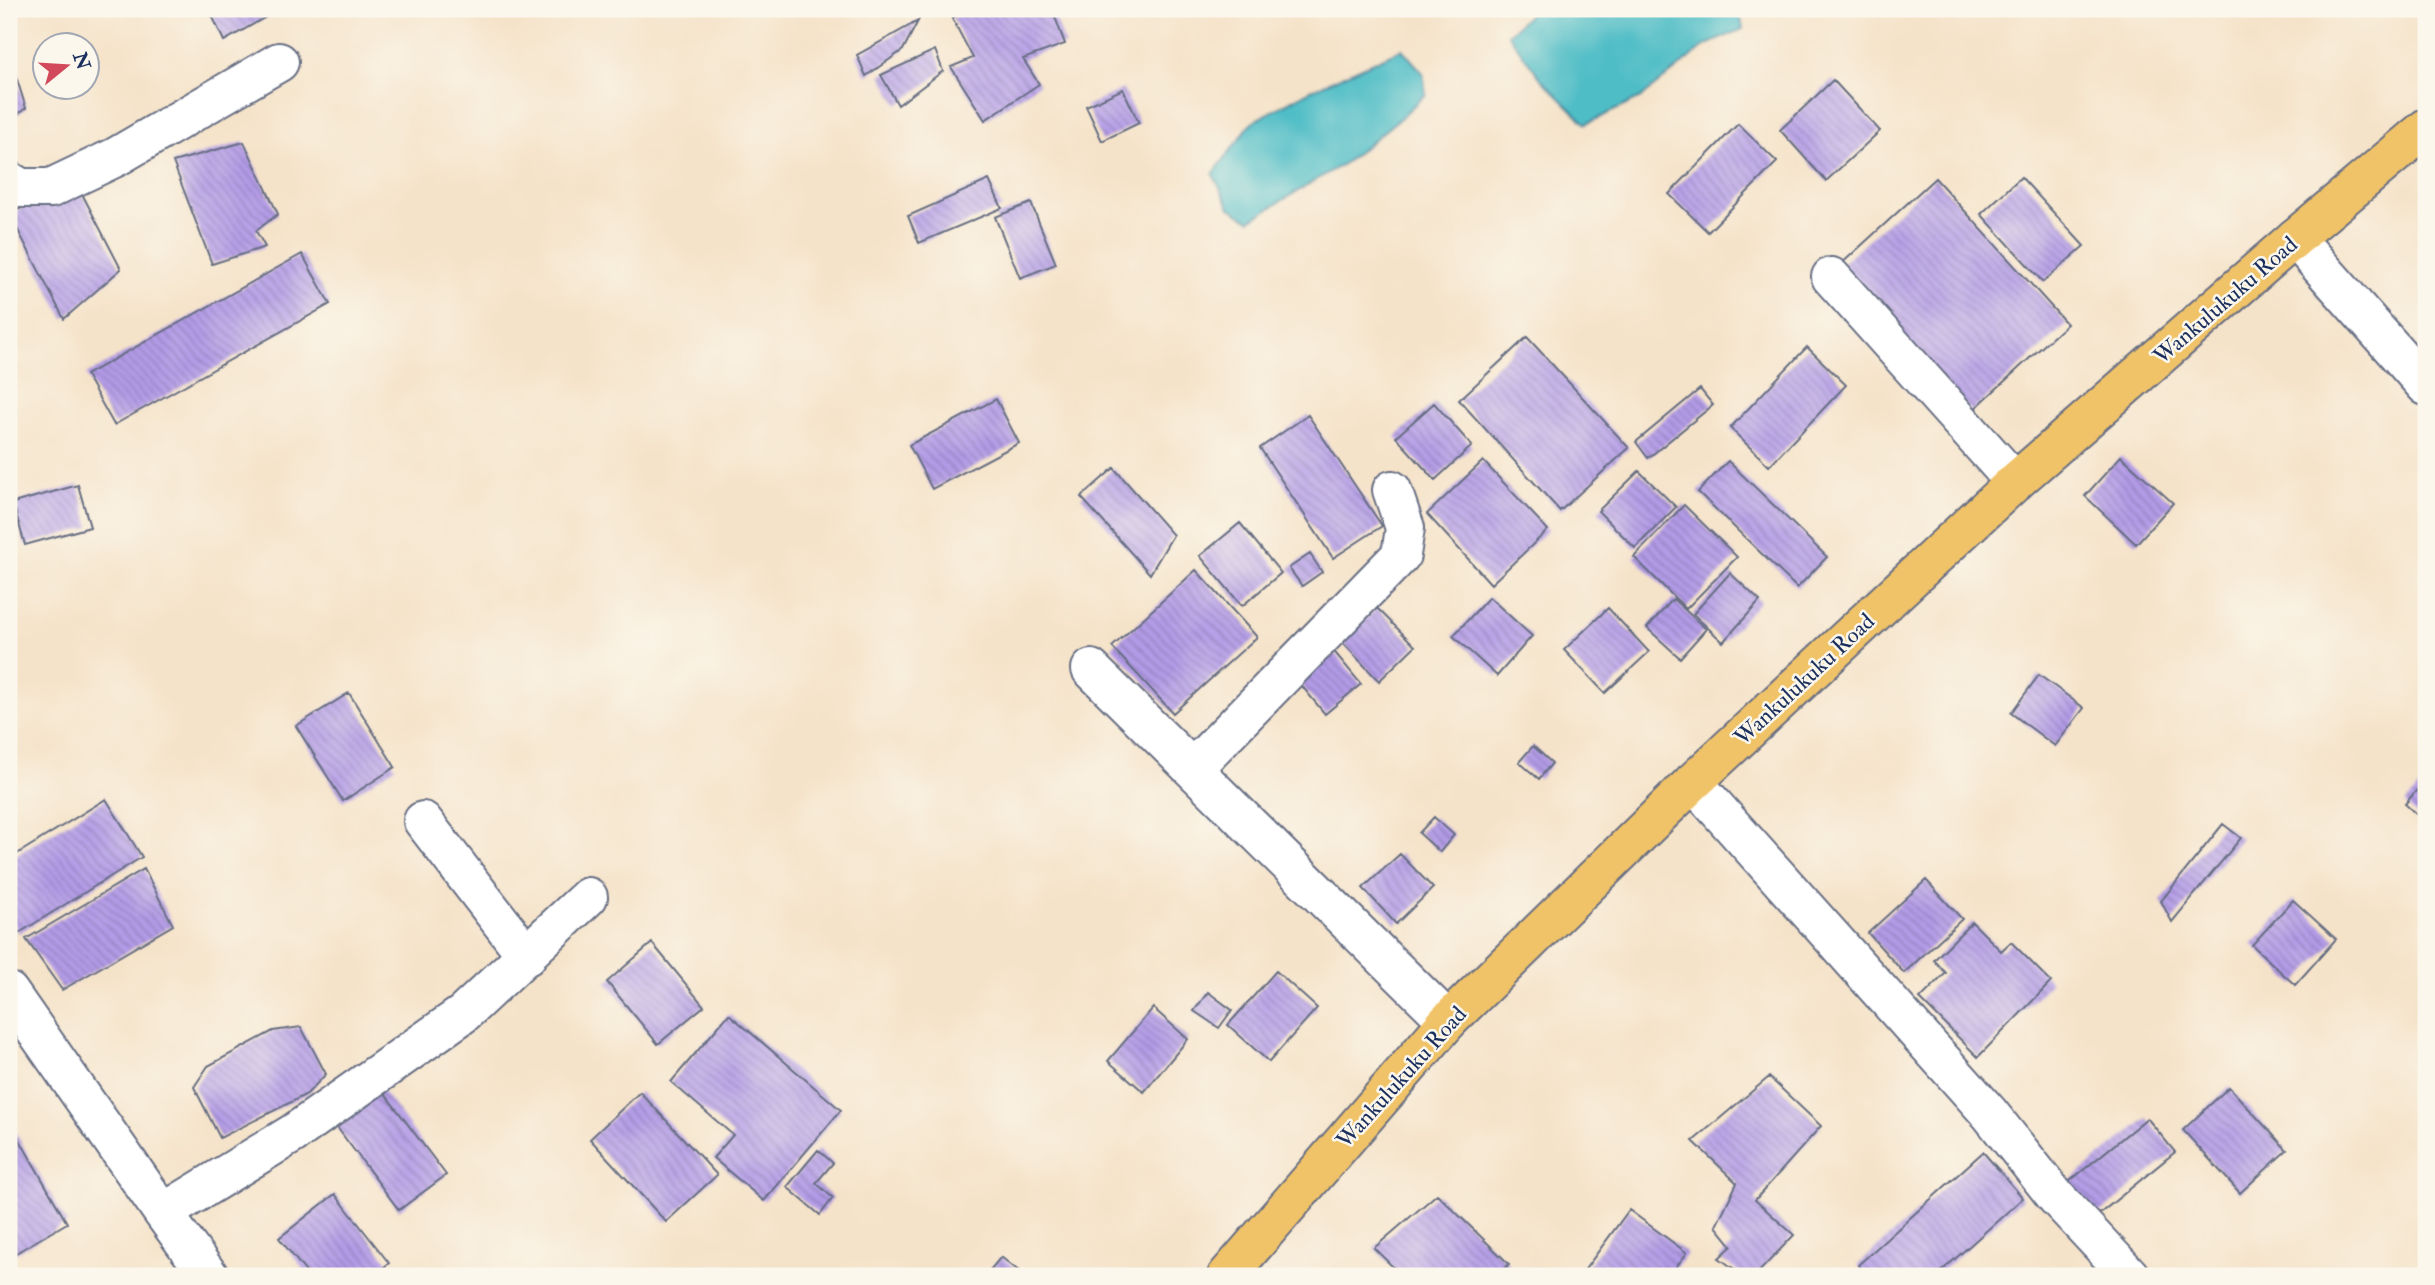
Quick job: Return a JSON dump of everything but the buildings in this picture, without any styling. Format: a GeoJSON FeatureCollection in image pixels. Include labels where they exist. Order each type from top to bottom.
{"type":"FeatureCollection","features":[{"type":"Feature","properties":{"kind":"main road","name":"Wankulukuku Road"},"geometry":{"type":"LineString","coordinates":[[1227,1276],[1448,1021],[1693,782],[2015,482],[2426,128]]}},
{"type":"Feature","properties":{"kind":"street"},"geometry":{"type":"LineString","coordinates":[[9,181],[21,188],[51,188],[116,157],[279,62]]}},
{"type":"Feature","properties":{"kind":"street"},"geometry":{"type":"LineString","coordinates":[[2295,239],[2426,386]]}},
{"type":"Feature","properties":{"kind":"street"},"geometry":{"type":"LineString","coordinates":[[1831,277],[2015,482]]}},
{"type":"Feature","properties":{"kind":"street"},"geometry":{"type":"LineString","coordinates":[[1193,768],[1401,555],[1405,528],[1392,490]]}},
{"type":"Feature","properties":{"kind":"street"},"geometry":{"type":"LineString","coordinates":[[1091,669],[1448,1021]]}},
{"type":"Feature","properties":{"kind":"street"},"geometry":{"type":"LineString","coordinates":[[1693,782],[1990,1114],[2056,1197],[2130,1276]]}},
{"type":"Feature","properties":{"kind":"street"},"geometry":{"type":"LineString","coordinates":[[423,821],[527,956]]}},
{"type":"Feature","properties":{"kind":"street"},"geometry":{"type":"LineString","coordinates":[[163,1213],[294,1133],[463,1014],[589,897]]}},
{"type":"Feature","properties":{"kind":"street"},"geometry":{"type":"LineString","coordinates":[[9,992],[209,1276]]}},
{"type":"Feature","properties":{"kind":"water"},"geometry":{"type":"Polygon","coordinates":[[[1535,9],[1739,9],[1743,29],[1706,45],[1641,98],[1586,124],[1542,80],[1508,34],[1535,9]]]}},
{"type":"Feature","properties":{"kind":"water"},"geometry":{"type":"Polygon","coordinates":[[[1402,49],[1423,73],[1426,94],[1346,162],[1250,220],[1230,208],[1213,174],[1252,122],[1309,91],[1402,49]]]}}]}
